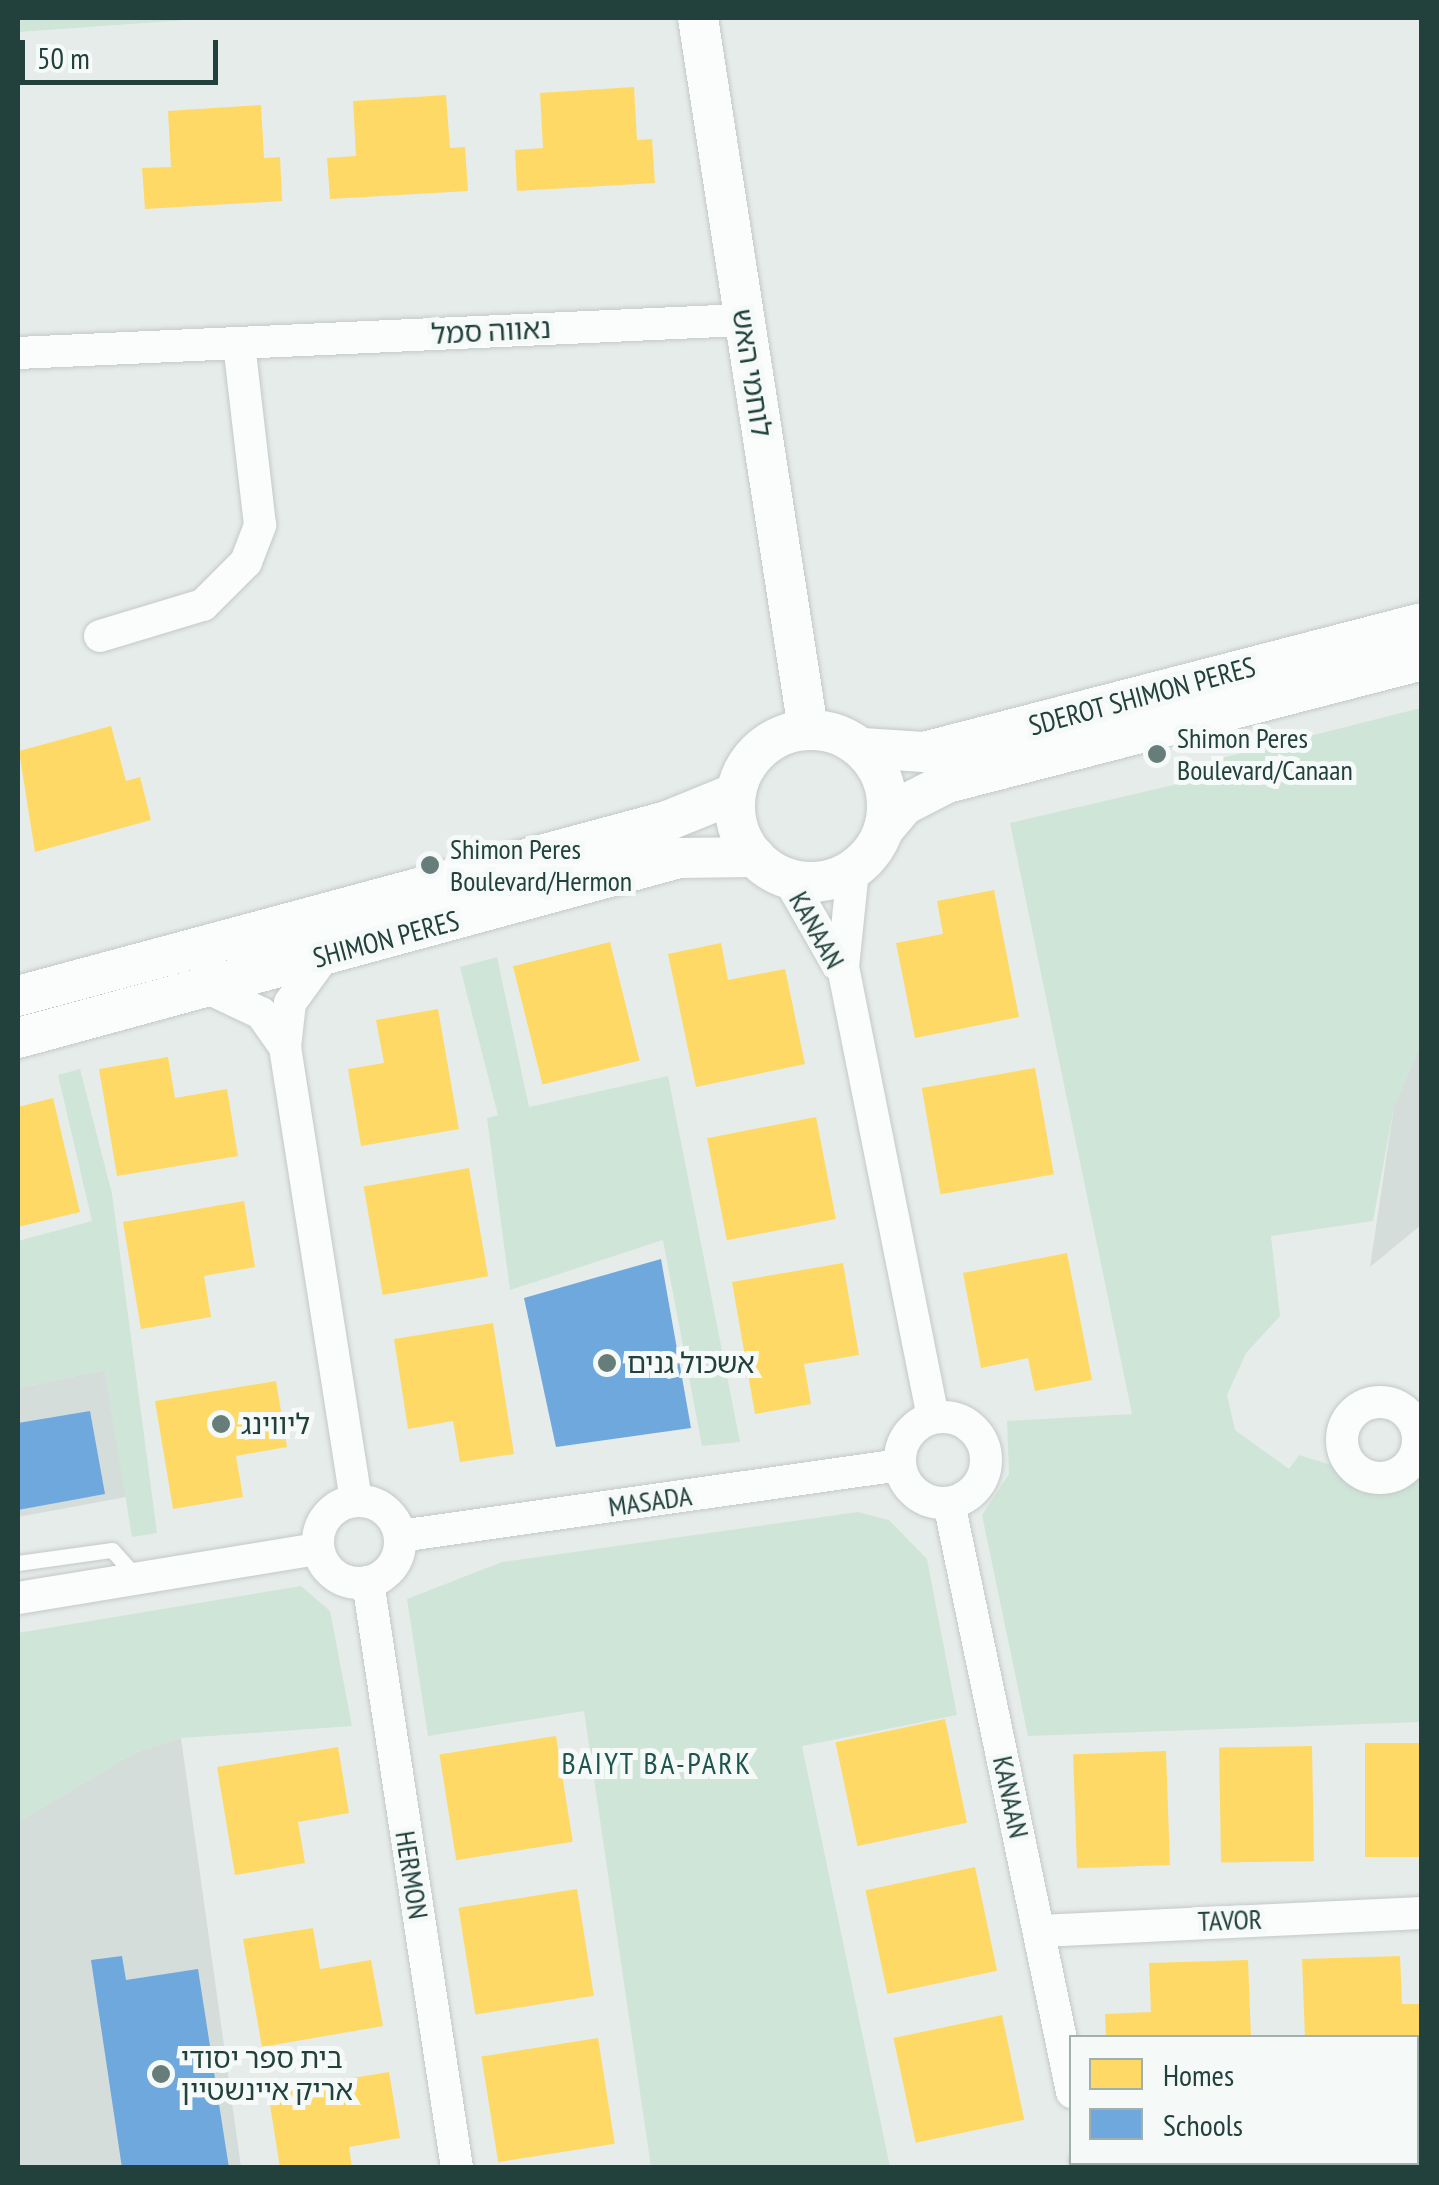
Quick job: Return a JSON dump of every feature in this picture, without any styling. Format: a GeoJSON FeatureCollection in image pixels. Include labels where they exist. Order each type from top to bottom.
{"type":"FeatureCollection","features":[{"type":"Feature","properties":{"kind":"street","name":"לוחמי האש"},"geometry":{"type":"LineString","coordinates":[[698,18],[808,729]]}},
{"type":"Feature","properties":{"kind":"street","name":"נאווה סמל"},"geometry":{"type":"LineString","coordinates":[[18,353],[743,320]]}},
{"type":"Feature","properties":{"kind":"street"},"geometry":{"type":"LineString","coordinates":[[100,636],[203,605],[246,562],[260,525],[240,342]]}},
{"type":"Feature","properties":{"kind":"street","name":"SDEROT SHIMON PERES"},"geometry":{"type":"LineString","coordinates":[[862,748],[924,752],[1422,623]]}},
{"type":"Feature","properties":{"kind":"street","name":"SDEROT SHIMON PERES"},"geometry":{"type":"LineString","coordinates":[[884,829],[904,805],[947,783],[1422,660]]}},
{"type":"Feature","properties":{"kind":"street"},"geometry":{"type":"LineString","coordinates":[[808,729],[862,748],[886,792],[884,829],[852,870],[820,882],[772,868],[738,828],[736,792],[768,742],[808,729]]}},
{"type":"Feature","properties":{"kind":"street","name":"SHIMON PERES"},"geometry":{"type":"LineString","coordinates":[[18,996],[667,821],[736,792]]}},
{"type":"Feature","properties":{"kind":"street","name":"SHIMON PERES"},"geometry":{"type":"LineString","coordinates":[[18,1038],[679,858],[772,868]]}},
{"type":"Feature","properties":{"kind":"street","name":"KANAAN"},"geometry":{"type":"LineString","coordinates":[[772,868],[846,982]]}},
{"type":"Feature","properties":{"kind":"street","name":"KANAAN"},"geometry":{"type":"LineString","coordinates":[[852,870],[841,930],[846,982],[933,1417]]}},
{"type":"Feature","properties":{"kind":"street"},"geometry":{"type":"LineString","coordinates":[[324,956],[290,1003],[285,1047],[356,1500]]}},
{"type":"Feature","properties":{"kind":"street"},"geometry":{"type":"LineString","coordinates":[[208,988],[261,1013],[285,1047]]}},
{"type":"Feature","properties":{"kind":"street"},"geometry":{"type":"LineString","coordinates":[[933,1417],[960,1420],[986,1452],[974,1491],[949,1503],[916,1494],[900,1464],[904,1440],[933,1417]]}},
{"type":"Feature","properties":{"kind":"street","name":"MASADA"},"geometry":{"type":"LineString","coordinates":[[400,1536],[900,1464]]}},
{"type":"Feature","properties":{"kind":"street"},"geometry":{"type":"LineString","coordinates":[[356,1500],[390,1514],[400,1536],[396,1560],[368,1582],[331,1572],[318,1549],[331,1511],[356,1500]]}},
{"type":"Feature","properties":{"kind":"street","name":"KANAAN"},"geometry":{"type":"LineString","coordinates":[[949,1503],[1069,2077]]}},
{"type":"Feature","properties":{"kind":"street"},"geometry":{"type":"LineString","coordinates":[[18,1598],[318,1549]]}},
{"type":"Feature","properties":{"kind":"street","name":"HERMON"},"geometry":{"type":"LineString","coordinates":[[368,1582],[456,2168]]}},
{"type":"Feature","properties":{"kind":"street","name":"TAVOR"},"geometry":{"type":"LineString","coordinates":[[1040,1931],[1422,1913]]}},
{"type":"Feature","properties":{"kind":"lane"},"geometry":{"type":"LineString","coordinates":[[18,1563],[112,1550],[138,1579]]}},
{"type":"Feature","properties":{"kind":"shaded area"},"geometry":{"type":"Polygon","coordinates":[[[1421,1044],[1421,1225],[1370,1267],[1394,1106],[1421,1044]]]}},
{"type":"Feature","properties":{"kind":"shaded area"},"geometry":{"type":"Polygon","coordinates":[[[105,1370],[126,1497],[18,1517],[18,1388],[105,1370]]]}},
{"type":"Feature","properties":{"kind":"shaded area"},"geometry":{"type":"Polygon","coordinates":[[[181,1738],[241,2167],[18,2167],[18,1822],[136,1752],[181,1738]]]}},
{"type":"Feature","properties":{"kind":"green space"},"geometry":{"type":"Polygon","coordinates":[[[18,18],[214,18],[18,32],[18,18]]]}},
{"type":"Feature","properties":{"kind":"green space"},"geometry":{"type":"Polygon","coordinates":[[[1421,708],[1421,1044],[1394,1106],[1373,1221],[1271,1236],[1280,1316],[1246,1353],[1227,1395],[1235,1430],[1289,1469],[1299,1455],[1331,1465],[1362,1493],[1421,1476],[1421,1722],[1028,1736],[982,1515],[1009,1474],[1007,1421],[1132,1414],[1010,823],[1178,784],[1202,763],[1421,708]]]}},
{"type":"Feature","properties":{"kind":"green space"},"geometry":{"type":"Polygon","coordinates":[[[497,957],[529,1107],[668,1076],[740,1442],[702,1446],[663,1240],[510,1290],[487,1118],[498,1115],[460,967],[497,957]]]}},
{"type":"Feature","properties":{"kind":"green space"},"geometry":{"type":"Polygon","coordinates":[[[80,1069],[112,1194],[157,1533],[132,1537],[105,1370],[18,1388],[18,1241],[92,1221],[58,1075],[80,1069]]]}},
{"type":"Feature","properties":{"kind":"green space"},"geometry":{"type":"Polygon","coordinates":[[[858,1512],[889,1520],[927,1559],[957,1715],[802,1746],[890,2167],[651,2167],[584,1711],[428,1736],[407,1599],[502,1562],[858,1512]]]}},
{"type":"Feature","properties":{"kind":"green space"},"geometry":{"type":"Polygon","coordinates":[[[301,1586],[330,1611],[352,1726],[181,1738],[136,1752],[18,1822],[18,1633],[301,1586]]]}},
{"type":"Feature","properties":{"kind":"green space"},"geometry":{"type":"Polygon","coordinates":[[[1419,2133],[1421,2167],[1283,2167],[1419,2165],[1419,2133]]]}},
{"type":"Feature","properties":{"kind":"building: Homes"},"geometry":{"type":"Polygon","coordinates":[[[634,87],[637,140],[652,139],[655,183],[517,191],[515,150],[543,148],[540,93],[634,87]]]}},
{"type":"Feature","properties":{"kind":"building: Homes"},"geometry":{"type":"Polygon","coordinates":[[[446,95],[450,148],[465,147],[468,191],[330,199],[327,158],[356,156],[353,101],[446,95]]]}},
{"type":"Feature","properties":{"kind":"building: Homes"},"geometry":{"type":"Polygon","coordinates":[[[261,105],[264,158],[280,157],[282,201],[145,209],[142,168],[171,167],[168,111],[261,105]]]}},
{"type":"Feature","properties":{"kind":"building: Homes"},"geometry":{"type":"Polygon","coordinates":[[[111,726],[126,781],[140,777],[151,820],[35,852],[19,751],[111,726]]]}},
{"type":"Feature","properties":{"kind":"building: Homes"},"geometry":{"type":"Polygon","coordinates":[[[994,890],[1019,1017],[915,1038],[896,943],[943,934],[937,901],[994,890]]]}},
{"type":"Feature","properties":{"kind":"building: Homes"},"geometry":{"type":"Polygon","coordinates":[[[610,942],[640,1060],[542,1085],[513,966],[610,942]]]}},
{"type":"Feature","properties":{"kind":"building: Homes"},"geometry":{"type":"Polygon","coordinates":[[[721,943],[728,980],[785,969],[805,1064],[696,1087],[668,954],[721,943]]]}},
{"type":"Feature","properties":{"kind":"building: Homes"},"geometry":{"type":"Polygon","coordinates":[[[438,1009],[459,1129],[361,1146],[348,1069],[384,1063],[376,1020],[438,1009]]]}},
{"type":"Feature","properties":{"kind":"building: Homes"},"geometry":{"type":"Polygon","coordinates":[[[168,1057],[175,1098],[227,1089],[238,1156],[117,1176],[99,1069],[168,1057]]]}},
{"type":"Feature","properties":{"kind":"building: Homes"},"geometry":{"type":"Polygon","coordinates":[[[1035,1068],[1054,1174],[941,1194],[922,1088],[1035,1068]]]}},
{"type":"Feature","properties":{"kind":"building: Homes"},"geometry":{"type":"Polygon","coordinates":[[[53,1098],[80,1212],[18,1227],[18,1107],[53,1098]]]}},
{"type":"Feature","properties":{"kind":"building: Homes"},"geometry":{"type":"Polygon","coordinates":[[[816,1117],[836,1219],[727,1240],[707,1138],[816,1117]]]}},
{"type":"Feature","properties":{"kind":"building: Homes"},"geometry":{"type":"Polygon","coordinates":[[[469,1168],[488,1276],[383,1295],[364,1187],[469,1168]]]}},
{"type":"Feature","properties":{"kind":"building: Homes"},"geometry":{"type":"Polygon","coordinates":[[[244,1201],[255,1267],[204,1276],[211,1317],[141,1329],[123,1222],[244,1201]]]}},
{"type":"Feature","properties":{"kind":"building: Homes"},"geometry":{"type":"Polygon","coordinates":[[[1067,1253],[1092,1380],[1035,1391],[1028,1358],[981,1368],[963,1273],[1067,1253]]]}},
{"type":"Feature","properties":{"kind":"building: Homes"},"geometry":{"type":"Polygon","coordinates":[[[843,1263],[859,1355],[804,1364],[811,1404],[755,1414],[732,1282],[843,1263]]]}},
{"type":"Feature","properties":{"kind":"building: Homes"},"geometry":{"type":"Polygon","coordinates":[[[493,1323],[514,1454],[460,1462],[453,1421],[408,1429],[394,1339],[493,1323]]]}},
{"type":"Feature","properties":{"kind":"building: Homes","name":"ליווינג"},"geometry":{"type":"Polygon","coordinates":[[[276,1381],[287,1447],[236,1456],[243,1497],[173,1509],[155,1401],[276,1381]]]}},
{"type":"Feature","properties":{"kind":"building: Homes"},"geometry":{"type":"Polygon","coordinates":[[[945,1719],[967,1823],[857,1846],[835,1742],[945,1719]]]}},
{"type":"Feature","properties":{"kind":"building: Homes"},"geometry":{"type":"Polygon","coordinates":[[[556,1736],[573,1842],[456,1860],[439,1754],[556,1736]]]}},
{"type":"Feature","properties":{"kind":"building: Homes"},"geometry":{"type":"Polygon","coordinates":[[[1365,1743],[1422,1743],[1422,1857],[1365,1857],[1365,1743]]]}},
{"type":"Feature","properties":{"kind":"building: Homes"},"geometry":{"type":"Polygon","coordinates":[[[1312,1746],[1314,1861],[1221,1863],[1219,1748],[1312,1746]]]}},
{"type":"Feature","properties":{"kind":"building: Homes"},"geometry":{"type":"Polygon","coordinates":[[[338,1747],[349,1813],[298,1822],[305,1863],[235,1875],[217,1767],[338,1747]]]}},
{"type":"Feature","properties":{"kind":"building: Homes"},"geometry":{"type":"Polygon","coordinates":[[[1166,1751],[1170,1865],[1077,1868],[1073,1754],[1166,1751]]]}},
{"type":"Feature","properties":{"kind":"building: Homes"},"geometry":{"type":"Polygon","coordinates":[[[975,1867],[997,1971],[887,1994],[865,1890],[975,1867]]]}},
{"type":"Feature","properties":{"kind":"building: Homes"},"geometry":{"type":"Polygon","coordinates":[[[577,1889],[594,1996],[475,2014],[458,1908],[577,1889]]]}},
{"type":"Feature","properties":{"kind":"building: Homes"},"geometry":{"type":"Polygon","coordinates":[[[313,1928],[320,1969],[371,1960],[383,2026],[262,2047],[243,1939],[313,1928]]]}},
{"type":"Feature","properties":{"kind":"building: Homes"},"geometry":{"type":"Polygon","coordinates":[[[1400,1956],[1402,2004],[1422,2004],[1422,2066],[1419,2035],[1305,2035],[1302,1959],[1400,1956]]]}},
{"type":"Feature","properties":{"kind":"building: Homes"},"geometry":{"type":"Polygon","coordinates":[[[1248,1960],[1251,2035],[1106,2035],[1105,2014],[1151,2012],[1149,1963],[1248,1960]]]}},
{"type":"Feature","properties":{"kind":"building: Homes"},"geometry":{"type":"Polygon","coordinates":[[[1002,2015],[1024,2120],[916,2143],[893,2038],[1002,2015]]]}},
{"type":"Feature","properties":{"kind":"building: Homes"},"geometry":{"type":"Polygon","coordinates":[[[598,2038],[615,2144],[498,2162],[481,2056],[598,2038]]]}},
{"type":"Feature","properties":{"kind":"building: Homes"},"geometry":{"type":"Polygon","coordinates":[[[389,2072],[400,2138],[349,2147],[352,2168],[280,2168],[268,2092],[389,2072]]]}},
{"type":"Feature","properties":{"kind":"building: Schools","name":"אשכול גנים"},"geometry":{"type":"Polygon","coordinates":[[[661,1259],[691,1428],[556,1447],[524,1298],[661,1259]]]}},
{"type":"Feature","properties":{"kind":"building: Schools"},"geometry":{"type":"Polygon","coordinates":[[[90,1411],[105,1494],[18,1510],[18,1423],[90,1411]]]}},
{"type":"Feature","properties":{"kind":"building: Schools","name":"בית ספר יסודי אריק איינשטיין"},"geometry":{"type":"Polygon","coordinates":[[[122,1956],[126,1980],[198,1969],[229,2168],[122,2168],[91,1960],[122,1956]]]}},
{"type":"Feature","properties":{"kind":"place","name":"Shimon Peres Boulevard/Canaan"},"geometry":{"type":"Point","coordinates":[1157,754]}},
{"type":"Feature","properties":{"kind":"place","name":"Shimon Peres Boulevard/Hermon"},"geometry":{"type":"Point","coordinates":[430,865]}},
{"type":"Feature","properties":{"kind":"place","name":"אשכול גנים"},"geometry":{"type":"Point","coordinates":[607,1363]}},
{"type":"Feature","properties":{"kind":"place","name":"ליווינג"},"geometry":{"type":"Point","coordinates":[221,1424]}},
{"type":"Feature","properties":{"kind":"place","name":"בית ספר יסודי אריק איינשטיין"},"geometry":{"type":"Point","coordinates":[161,2074]}},
{"type":"Feature","properties":{"kind":"district","name":"BAIYT BA-PARK"},"geometry":{"type":"Point","coordinates":[657,1763]}}]}
